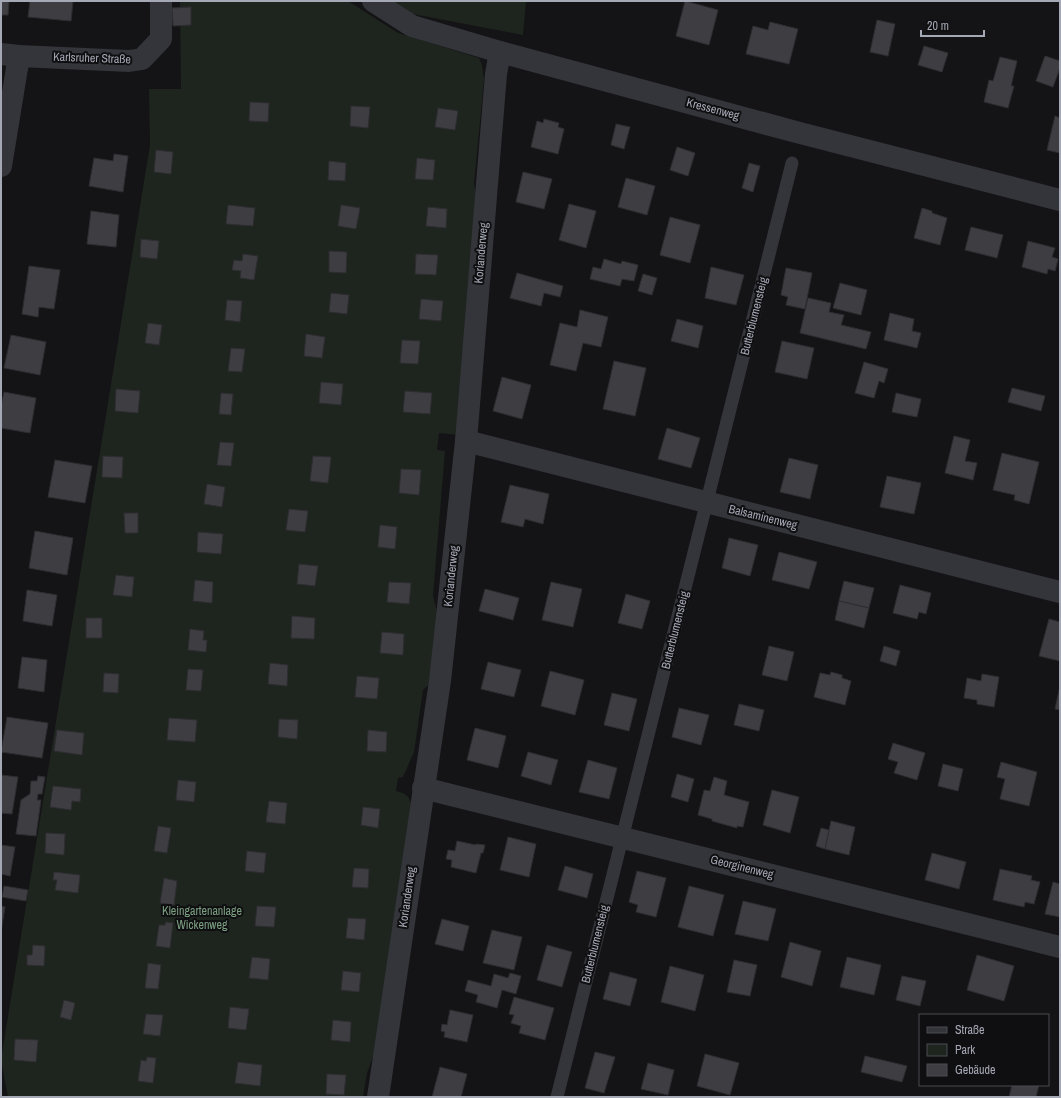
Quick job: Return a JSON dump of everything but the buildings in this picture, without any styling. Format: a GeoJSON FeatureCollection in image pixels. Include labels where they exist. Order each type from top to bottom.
{"type":"FeatureCollection","features":[{"type":"Feature","properties":{"kind":"street","name":"Karlsruher Straße"},"geometry":{"type":"LineString","coordinates":[[10,55],[129,61],[142,59],[161,39],[161,1]]}},
{"type":"Feature","properties":{"kind":"street","name":"Kressenweg"},"geometry":{"type":"LineString","coordinates":[[373,1],[412,26],[500,52],[800,133],[1060,200]]}},
{"type":"Feature","properties":{"kind":"street","name":"Korianderweg"},"geometry":{"type":"LineString","coordinates":[[378,1097],[440,681],[466,441],[496,74],[500,52]]}},
{"type":"Feature","properties":{"kind":"street"},"geometry":{"type":"LineString","coordinates":[[1,166],[10,55]]}},
{"type":"Feature","properties":{"kind":"street","name":"Balsaminenweg"},"geometry":{"type":"LineString","coordinates":[[466,441],[1060,592]]}},
{"type":"Feature","properties":{"kind":"street","name":"Georginenweg"},"geometry":{"type":"LineString","coordinates":[[423,788],[1060,947]]}},
{"type":"Feature","properties":{"kind":"lane","name":"Butterblumensteig"},"geometry":{"type":"LineString","coordinates":[[557,1097],[792,163]]}},
{"type":"Feature","properties":{"kind":"green space","name":"Kleingartenanlage Wickenweg"},"geometry":{"type":"Polygon","coordinates":[[[180,1],[348,1],[398,33],[479,58],[482,65],[484,79],[474,184],[478,202],[459,435],[439,433],[437,450],[445,451],[433,596],[440,623],[433,681],[423,690],[414,752],[403,777],[398,778],[396,791],[405,794],[411,803],[376,1048],[367,1073],[363,1097],[8,1097],[1,1059],[150,145],[149,89],[181,89],[180,1]]]}},
{"type":"Feature","properties":{"kind":"green space"},"geometry":{"type":"Polygon","coordinates":[[[389,1],[526,1],[523,35],[413,14],[389,1]]]}}]}
